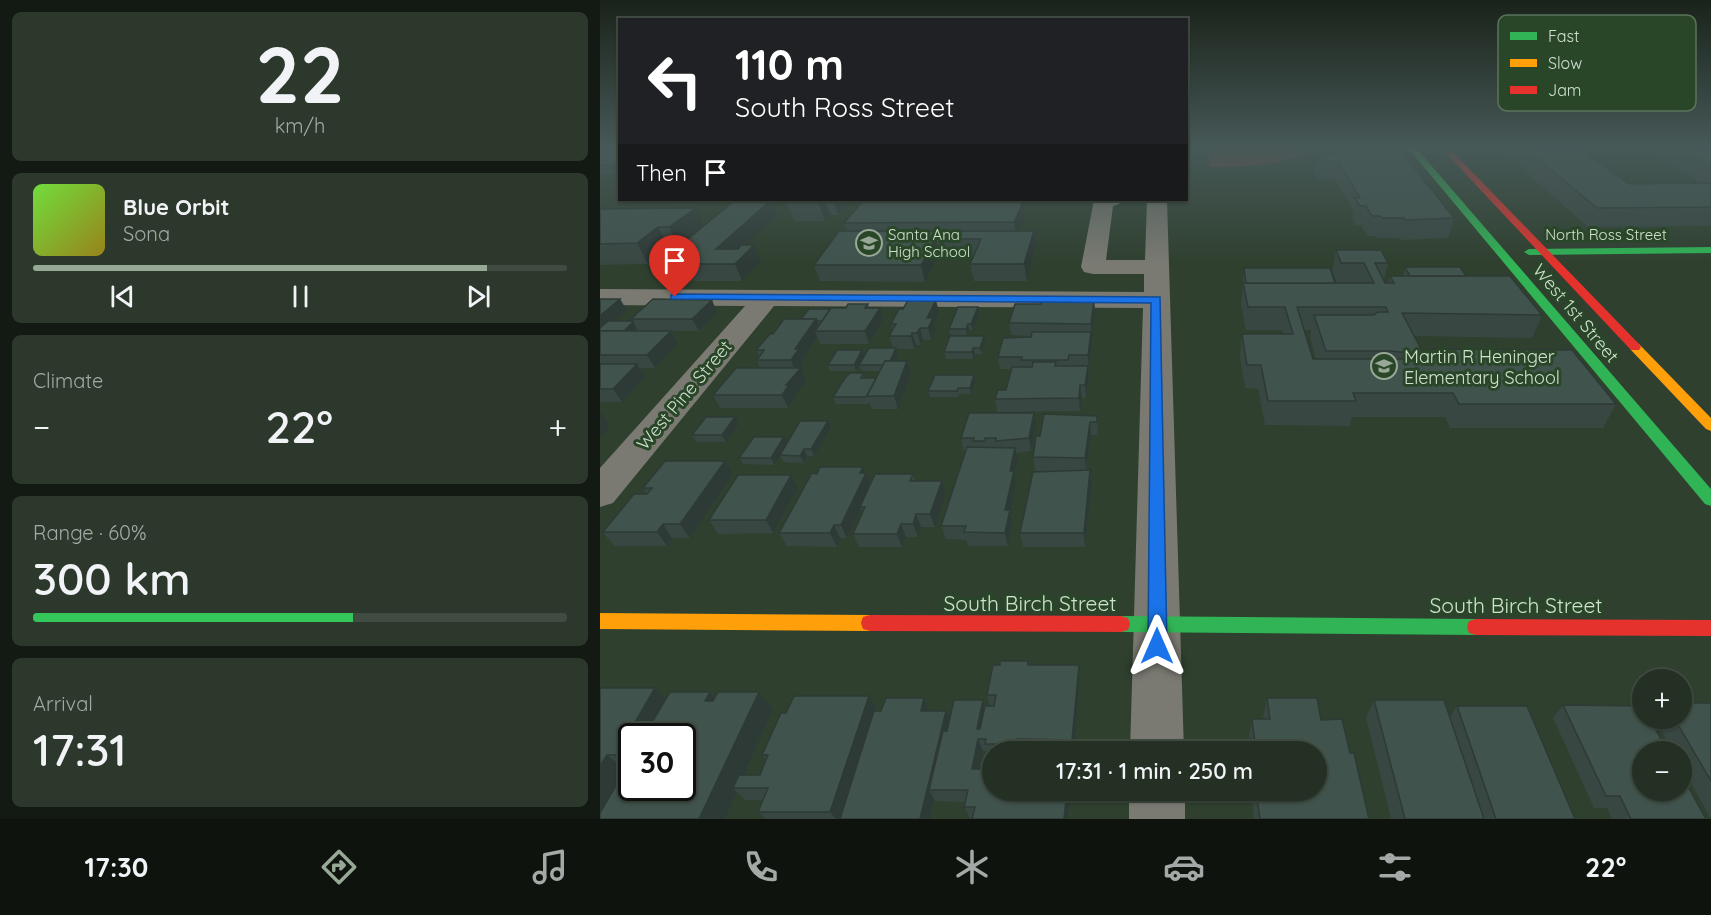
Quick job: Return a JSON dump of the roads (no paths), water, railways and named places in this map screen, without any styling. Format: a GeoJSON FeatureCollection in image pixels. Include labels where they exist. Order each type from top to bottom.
{"type":"FeatureCollection","features":[{"type":"Feature","properties":{"kind":"main road","name":"West 1st Street"},"geometry":{"type":"LineString","coordinates":[[1445,187],[1711,500]]}},
{"type":"Feature","properties":{"kind":"main road","name":"West 1st Street"},"geometry":{"type":"LineString","coordinates":[[1482,187],[1711,426]]}},
{"type":"Feature","properties":{"kind":"main road","name":"North Ross Street"},"geometry":{"type":"LineString","coordinates":[[1500,252],[1711,250]]}},
{"type":"Feature","properties":{"kind":"main road","name":"South Birch Street"},"geometry":{"type":"LineString","coordinates":[[600,621],[1711,628]]}},
{"type":"Feature","properties":{"kind":"street"},"geometry":{"type":"LineString","coordinates":[[1108,201],[1103,202],[1094,267],[1156,283]]}},
{"type":"Feature","properties":{"kind":"street"},"geometry":{"type":"LineString","coordinates":[[1156,201],[1157,741]]}},
{"type":"Feature","properties":{"kind":"street"},"geometry":{"type":"LineString","coordinates":[[600,297],[767,297],[1156,283]]}},
{"type":"Feature","properties":{"kind":"street","name":"West Pine Street"},"geometry":{"type":"LineString","coordinates":[[600,493],[767,297]]}},
{"type":"Feature","properties":{"kind":"street"},"geometry":{"type":"LineString","coordinates":[[1157,801],[1157,819]]}},
{"type":"Feature","properties":{"kind":"place","name":"Santa Ana High School"},"geometry":{"type":"Point","coordinates":[869,243]}},
{"type":"Feature","properties":{"kind":"place","name":"Martin R Heninger Elementary School"},"geometry":{"type":"Point","coordinates":[1384,366]}}]}
